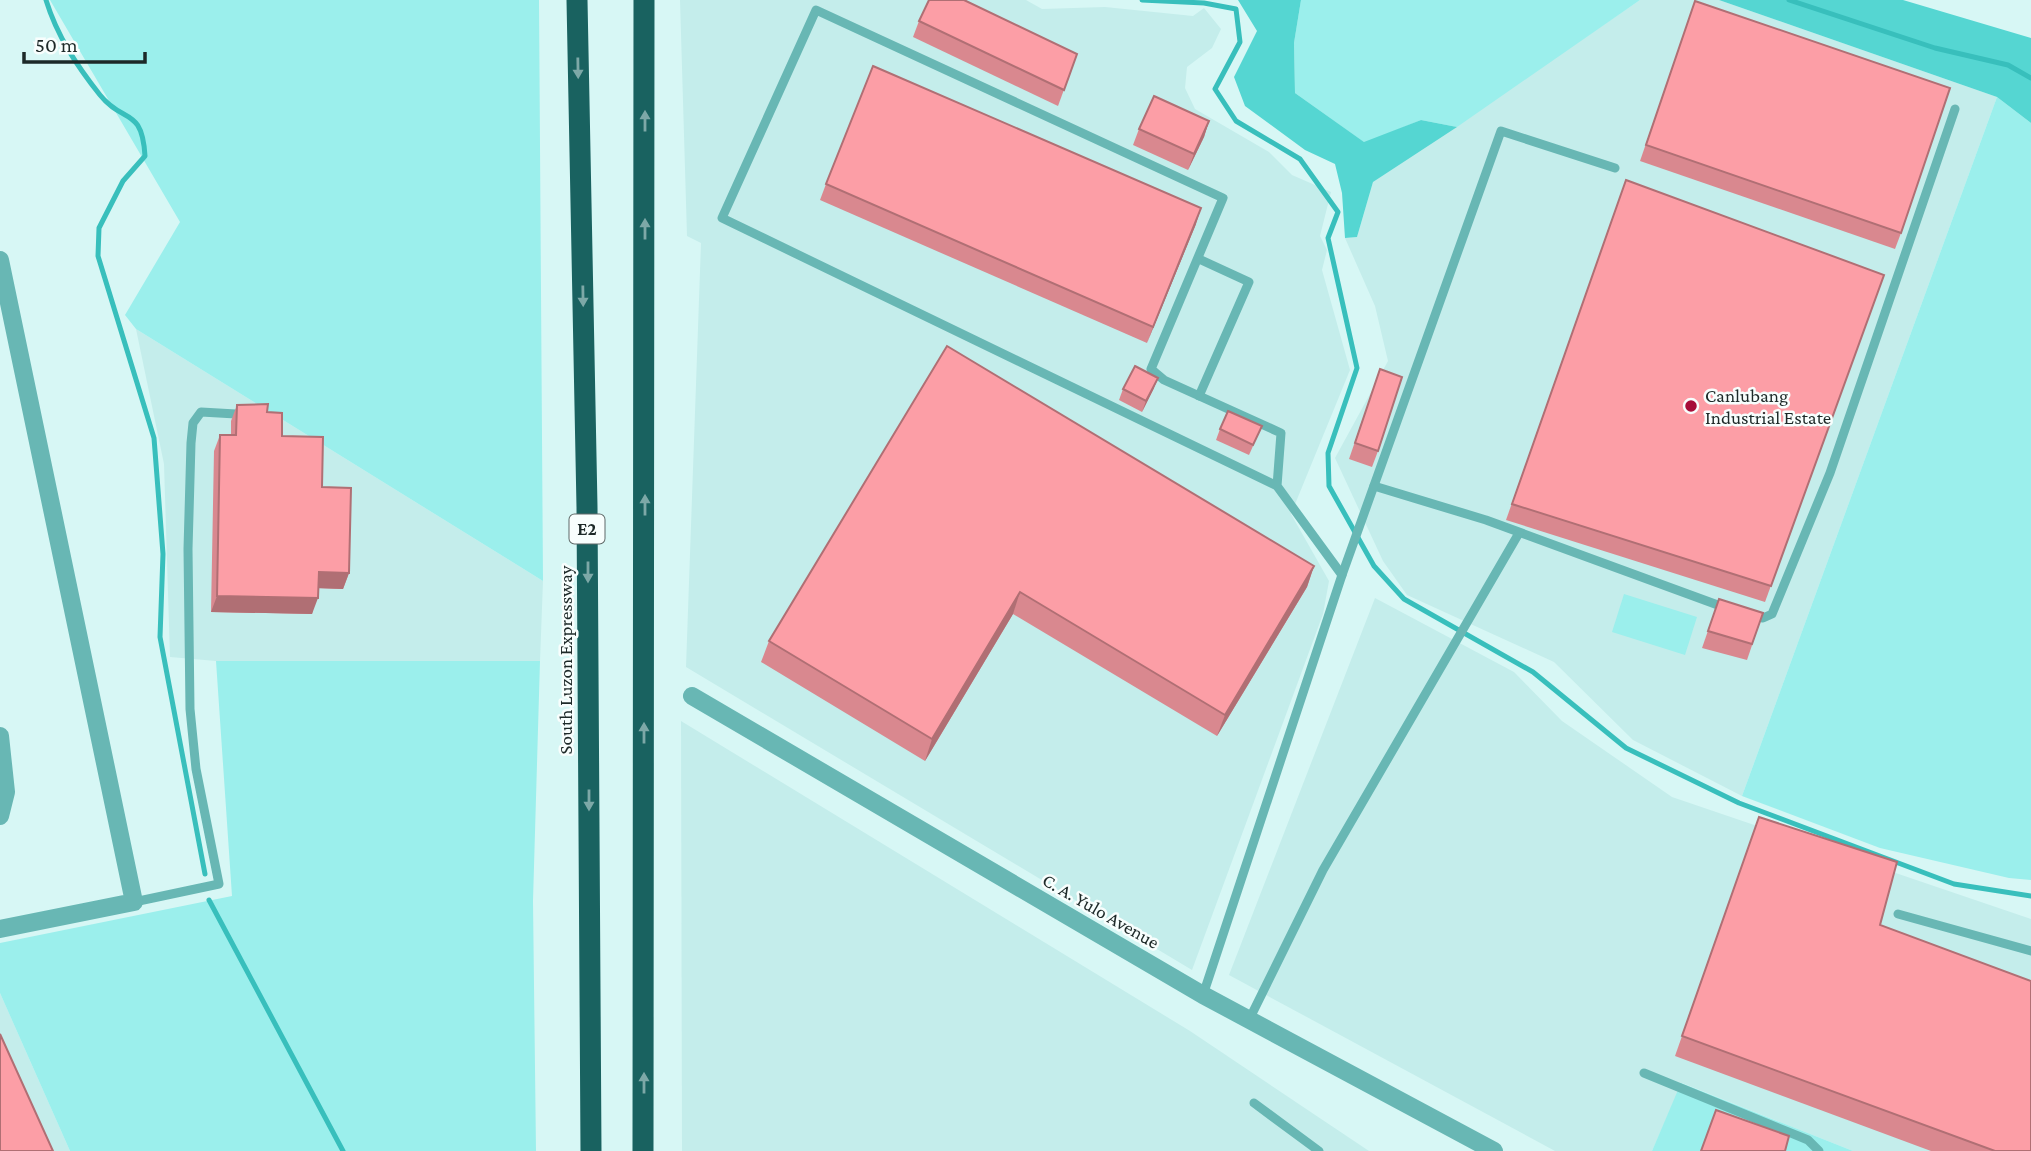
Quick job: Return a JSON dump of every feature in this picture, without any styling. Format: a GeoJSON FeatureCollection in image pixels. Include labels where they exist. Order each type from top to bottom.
{"type":"FeatureCollection","features":[{"type":"Feature","properties":{"kind":"highway","name":"South Luzon Expressway"},"geometry":{"type":"LineString","coordinates":[[577,0],[587,507],[591,1151]]}},
{"type":"Feature","properties":{"kind":"highway"},"geometry":{"type":"LineString","coordinates":[[643,1151],[644,0]]}},
{"type":"Feature","properties":{"kind":"street"},"geometry":{"type":"LineString","coordinates":[[0,260],[4,294],[134,902],[0,929]]}},
{"type":"Feature","properties":{"kind":"street","name":"C. A. Yulo Avenue"},"geometry":{"type":"LineString","coordinates":[[692,696],[1203,995],[1494,1151]]}},
{"type":"Feature","properties":{"kind":"street"},"geometry":{"type":"LineString","coordinates":[[0,736],[6,792],[0,816]]}},
{"type":"Feature","properties":{"kind":"lane"},"geometry":{"type":"LineString","coordinates":[[1277,485],[1282,433],[1164,380],[1151,369],[1223,198],[816,10],[722,218],[1277,485],[1342,575]]}},
{"type":"Feature","properties":{"kind":"lane"},"geometry":{"type":"LineString","coordinates":[[1374,486],[1519,533],[1715,604],[1759,618],[1772,614],[1830,473],[1955,109]]}},
{"type":"Feature","properties":{"kind":"lane"},"geometry":{"type":"LineString","coordinates":[[1203,995],[1342,575],[1501,131],[1615,168]]}},
{"type":"Feature","properties":{"kind":"lane"},"geometry":{"type":"LineString","coordinates":[[1199,259],[1248,282],[1199,396]]}},
{"type":"Feature","properties":{"kind":"lane"},"geometry":{"type":"LineString","coordinates":[[134,902],[219,884],[196,769],[190,709],[187,587],[191,443],[193,423],[201,412],[236,414]]}},
{"type":"Feature","properties":{"kind":"lane"},"geometry":{"type":"LineString","coordinates":[[1249,1020],[1323,870],[1519,533]]}},
{"type":"Feature","properties":{"kind":"lane"},"geometry":{"type":"LineString","coordinates":[[1898,914],[2031,951]]}},
{"type":"Feature","properties":{"kind":"lane"},"geometry":{"type":"LineString","coordinates":[[1644,1073],[1808,1140],[1819,1151]]}},
{"type":"Feature","properties":{"kind":"lane"},"geometry":{"type":"LineString","coordinates":[[1254,1103],[1319,1151]]}},
{"type":"Feature","properties":{"kind":"shaded area"},"geometry":{"type":"Polygon","coordinates":[[[50,0],[539,0],[543,581],[136,329],[125,315],[180,222],[50,0]]]}},
{"type":"Feature","properties":{"kind":"shaded area"},"geometry":{"type":"Polygon","coordinates":[[[680,0],[1026,0],[1042,9],[1105,7],[1193,16],[1204,8],[1221,29],[1212,48],[1187,67],[1185,88],[1195,109],[1269,152],[1292,175],[1331,192],[1320,236],[1327,250],[1322,270],[1350,370],[1291,514],[1329,581],[1323,614],[1192,970],[686,667],[701,243],[687,236],[680,0]]]}},
{"type":"Feature","properties":{"kind":"shaded area"},"geometry":{"type":"Polygon","coordinates":[[[1238,0],[1301,0],[1294,43],[1295,93],[1364,142],[1421,120],[1457,127],[1373,182],[1357,237],[1345,238],[1342,193],[1335,164],[1305,150],[1245,106],[1234,77],[1257,31],[1238,0]]]}},
{"type":"Feature","properties":{"kind":"shaded area"},"geometry":{"type":"Polygon","coordinates":[[[1301,0],[1640,0],[1457,127],[1421,120],[1365,143],[1295,93],[1294,43],[1301,0]]]}},
{"type":"Feature","properties":{"kind":"shaded area"},"geometry":{"type":"Polygon","coordinates":[[[1640,0],[1719,0],[1997,97],[1742,796],[1633,740],[1554,662],[1407,595],[1383,561],[1335,458],[1388,361],[1375,306],[1345,238],[1357,237],[1373,182],[1640,0]]]}},
{"type":"Feature","properties":{"kind":"shaded area"},"geometry":{"type":"Polygon","coordinates":[[[1719,0],[1903,0],[2031,38],[2031,123],[1997,97],[1719,0]]]}},
{"type":"Feature","properties":{"kind":"shaded area"},"geometry":{"type":"Polygon","coordinates":[[[1997,97],[2031,123],[2031,880],[2009,878],[1880,848],[1742,796],[1997,97]]]}},
{"type":"Feature","properties":{"kind":"shaded area"},"geometry":{"type":"Polygon","coordinates":[[[136,329],[543,581],[540,661],[216,661],[170,657],[164,464],[136,329]]]}},
{"type":"Feature","properties":{"kind":"shaded area"},"geometry":{"type":"Polygon","coordinates":[[[1624,594],[1697,617],[1685,655],[1612,632],[1624,594]]]}},
{"type":"Feature","properties":{"kind":"shaded area"},"geometry":{"type":"Polygon","coordinates":[[[1375,598],[1514,672],[1562,721],[1672,797],[2031,919],[2031,1151],[1853,1151],[1682,1083],[1652,1151],[1555,1151],[1229,975],[1375,598]]]}},
{"type":"Feature","properties":{"kind":"shaded area"},"geometry":{"type":"Polygon","coordinates":[[[216,661],[540,661],[533,901],[536,1151],[70,1151],[0,993],[0,943],[232,896],[216,661]]]}},
{"type":"Feature","properties":{"kind":"shaded area"},"geometry":{"type":"Polygon","coordinates":[[[681,721],[1190,1031],[1369,1151],[682,1151],[681,721]]]}},
{"type":"Feature","properties":{"kind":"shaded area"},"geometry":{"type":"Polygon","coordinates":[[[0,993],[70,1151],[0,1151],[0,993]]]}},
{"type":"Feature","properties":{"kind":"shaded area"},"geometry":{"type":"Polygon","coordinates":[[[1681,1083],[1853,1151],[1652,1151],[1681,1083]]]}},
{"type":"Feature","properties":{"kind":"building"},"geometry":{"type":"Polygon","coordinates":[[[929,0],[964,0],[1077,54],[1064,90],[919,21],[929,0]]]}},
{"type":"Feature","properties":{"kind":"building"},"geometry":{"type":"Polygon","coordinates":[[[1695,1],[1950,88],[1901,233],[1646,145],[1695,1]]]}},
{"type":"Feature","properties":{"kind":"building"},"geometry":{"type":"Polygon","coordinates":[[[873,66],[1201,208],[1153,327],[826,184],[873,66]]]}},
{"type":"Feature","properties":{"kind":"building"},"geometry":{"type":"Polygon","coordinates":[[[1154,96],[1209,121],[1194,154],[1139,129],[1154,96]]]}},
{"type":"Feature","properties":{"kind":"building","name":"Canlubang Industrial Estate"},"geometry":{"type":"Polygon","coordinates":[[[1626,180],[1884,275],[1771,586],[1512,504],[1626,180]]]}},
{"type":"Feature","properties":{"kind":"building"},"geometry":{"type":"Polygon","coordinates":[[[947,346],[1314,566],[1225,715],[1020,592],[932,739],[769,641],[947,346]]]}},
{"type":"Feature","properties":{"kind":"building"},"geometry":{"type":"Polygon","coordinates":[[[1135,366],[1158,378],[1146,401],[1123,389],[1135,366]]]}},
{"type":"Feature","properties":{"kind":"building"},"geometry":{"type":"Polygon","coordinates":[[[1380,369],[1402,377],[1378,451],[1355,443],[1380,369]]]}},
{"type":"Feature","properties":{"kind":"building"},"geometry":{"type":"Polygon","coordinates":[[[268,404],[267,412],[282,413],[282,436],[323,437],[322,487],[351,488],[349,573],[319,572],[318,598],[217,596],[220,435],[236,435],[237,405],[268,404]]]}},
{"type":"Feature","properties":{"kind":"building"},"geometry":{"type":"Polygon","coordinates":[[[1228,411],[1262,426],[1253,445],[1220,429],[1228,411]]]}},
{"type":"Feature","properties":{"kind":"building"},"geometry":{"type":"Polygon","coordinates":[[[1719,599],[1763,613],[1752,644],[1708,631],[1719,599]]]}},
{"type":"Feature","properties":{"kind":"building"},"geometry":{"type":"Polygon","coordinates":[[[1759,817],[1897,862],[1880,925],[2031,981],[2031,1151],[1995,1151],[1682,1036],[1759,817]]]}},
{"type":"Feature","properties":{"kind":"building"},"geometry":{"type":"Polygon","coordinates":[[[0,1034],[53,1151],[0,1151],[0,1034]]]}},
{"type":"Feature","properties":{"kind":"building"},"geometry":{"type":"Polygon","coordinates":[[[1716,1110],[1789,1136],[1785,1151],[1701,1151],[1716,1110]]]}},
{"type":"Feature","properties":{"kind":"waterway"},"geometry":{"type":"LineString","coordinates":[[46,0],[68,50],[83,73],[108,104],[136,122],[143,140],[145,156],[123,181],[99,228],[98,256],[154,438],[163,554],[160,637],[205,874]]}},
{"type":"Feature","properties":{"kind":"waterway"},"geometry":{"type":"LineString","coordinates":[[1142,0],[1204,3],[1236,9],[1240,42],[1215,89],[1236,121],[1300,159],[1338,212],[1328,238],[1357,368],[1328,453],[1329,486],[1374,566],[1404,599],[1533,672],[1626,748],[1739,803],[1954,884],[2031,896]]}},
{"type":"Feature","properties":{"kind":"waterway"},"geometry":{"type":"LineString","coordinates":[[1789,0],[1935,48],[2008,65],[2031,78]]}},
{"type":"Feature","properties":{"kind":"waterway"},"geometry":{"type":"LineString","coordinates":[[209,900],[343,1151]]}},
{"type":"Feature","properties":{"kind":"place","name":"Canlubang Industrial Estate"},"geometry":{"type":"Point","coordinates":[1691,406]}}]}
